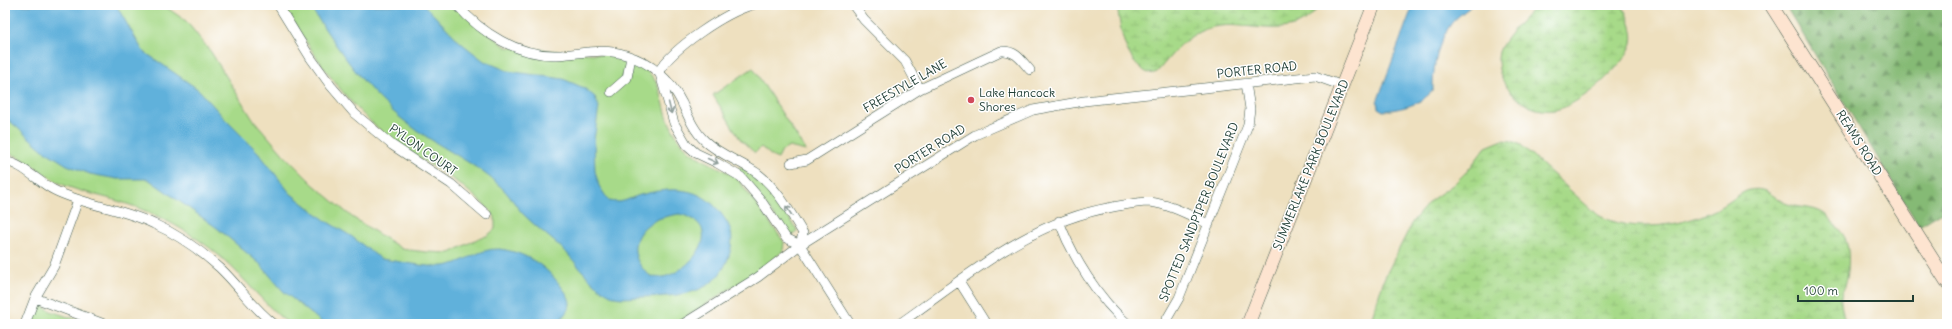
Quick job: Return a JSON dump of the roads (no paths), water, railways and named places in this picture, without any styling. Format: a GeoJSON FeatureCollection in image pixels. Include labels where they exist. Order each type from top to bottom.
{"type":"FeatureCollection","features":[{"type":"Feature","properties":{"kind":"main road","name":"SUMMERLAKE PARK BOULEVARD"},"geometry":{"type":"LineString","coordinates":[[1248,324],[1374,5]]}},
{"type":"Feature","properties":{"kind":"main road","name":"REAMS ROAD"},"geometry":{"type":"LineString","coordinates":[[1771,5],[1947,282]]}},
{"type":"Feature","properties":{"kind":"street","name":"PYLON COURT"},"geometry":{"type":"LineString","coordinates":[[278,5],[310,57],[331,86],[355,114],[392,145],[451,184],[487,216]]}},
{"type":"Feature","properties":{"kind":"street"},"geometry":{"type":"LineString","coordinates":[[457,5],[475,24],[496,38],[517,48],[556,55],[594,51],[612,51],[631,57],[659,71],[676,90],[699,134],[719,152],[757,174],[780,198],[803,233],[800,245]]}},
{"type":"Feature","properties":{"kind":"street"},"geometry":{"type":"LineString","coordinates":[[659,71],[680,48],[691,39],[730,14],[752,5]]}},
{"type":"Feature","properties":{"kind":"street"},"geometry":{"type":"LineString","coordinates":[[853,5],[864,20],[905,61],[920,89]]}},
{"type":"Feature","properties":{"kind":"street","name":"FREESTYLE LANE"},"geometry":{"type":"LineString","coordinates":[[791,163],[807,160],[920,89],[1001,51],[1009,50],[1014,53],[1030,70]]}},
{"type":"Feature","properties":{"kind":"street"},"geometry":{"type":"LineString","coordinates":[[610,92],[627,78],[630,71],[631,57]]}},
{"type":"Feature","properties":{"kind":"street"},"geometry":{"type":"LineString","coordinates":[[659,71],[674,123],[687,145],[696,153],[730,170],[741,178],[760,199],[786,238],[800,245],[850,324]]}},
{"type":"Feature","properties":{"kind":"street","name":"PORTER ROAD"},"geometry":{"type":"LineString","coordinates":[[683,324],[758,277],[800,245],[975,136],[1033,110],[1084,101],[1315,76],[1343,86]]}},
{"type":"Feature","properties":{"kind":"street","name":"SPOTTED SANDPIPER BOULEVARD"},"geometry":{"type":"LineString","coordinates":[[1164,324],[1179,298],[1248,125],[1250,109],[1246,83]]}},
{"type":"Feature","properties":{"kind":"street"},"geometry":{"type":"LineString","coordinates":[[730,170],[735,161]]}},
{"type":"Feature","properties":{"kind":"street"},"geometry":{"type":"LineString","coordinates":[[5,162],[17,164],[54,190],[78,200],[120,210],[155,224],[194,248],[220,268],[264,316],[274,324]]}},
{"type":"Feature","properties":{"kind":"street"},"geometry":{"type":"LineString","coordinates":[[25,324],[35,298],[54,266],[78,200]]}},
{"type":"Feature","properties":{"kind":"street"},"geometry":{"type":"LineString","coordinates":[[899,324],[1005,249],[1036,231],[1088,211],[1148,202],[1161,204],[1209,224]]}},
{"type":"Feature","properties":{"kind":"street"},"geometry":{"type":"LineString","coordinates":[[1059,221],[1070,248],[1104,302],[1128,324]]}},
{"type":"Feature","properties":{"kind":"street"},"geometry":{"type":"LineString","coordinates":[[959,281],[986,324]]}},
{"type":"Feature","properties":{"kind":"street"},"geometry":{"type":"LineString","coordinates":[[35,298],[104,324]]}},
{"type":"Feature","properties":{"kind":"water"},"geometry":{"type":"Polygon","coordinates":[[[5,5],[116,5],[143,51],[199,90],[258,152],[290,193],[326,221],[351,236],[381,259],[421,265],[444,266],[451,265],[478,253],[492,249],[517,253],[526,256],[548,271],[568,296],[570,304],[568,309],[557,324],[324,324],[283,291],[260,264],[217,228],[148,179],[117,179],[90,174],[67,165],[43,150],[5,117],[5,5]]]}},
{"type":"Feature","properties":{"kind":"water"},"geometry":{"type":"Polygon","coordinates":[[[309,5],[424,5],[461,43],[484,61],[508,71],[563,79],[584,88],[595,97],[599,107],[594,140],[595,171],[599,186],[609,201],[625,201],[640,195],[667,190],[679,190],[701,196],[711,202],[720,212],[728,224],[732,235],[728,259],[723,269],[716,278],[707,285],[686,294],[618,298],[600,289],[564,250],[523,214],[500,186],[480,170],[418,131],[386,104],[358,74],[309,5]],[[679,214],[661,218],[644,228],[639,234],[635,250],[641,266],[648,274],[658,277],[671,275],[684,267],[695,256],[702,244],[703,232],[696,221],[679,214]]]}},
{"type":"Feature","properties":{"kind":"water"},"geometry":{"type":"Polygon","coordinates":[[[1413,5],[1472,5],[1453,21],[1442,40],[1435,64],[1433,90],[1417,103],[1397,109],[1383,111],[1378,108],[1377,102],[1413,5]]]}},
{"type":"Feature","properties":{"kind":"place","name":"Lake Hancock Shores"},"geometry":{"type":"Point","coordinates":[971,100]}}]}
